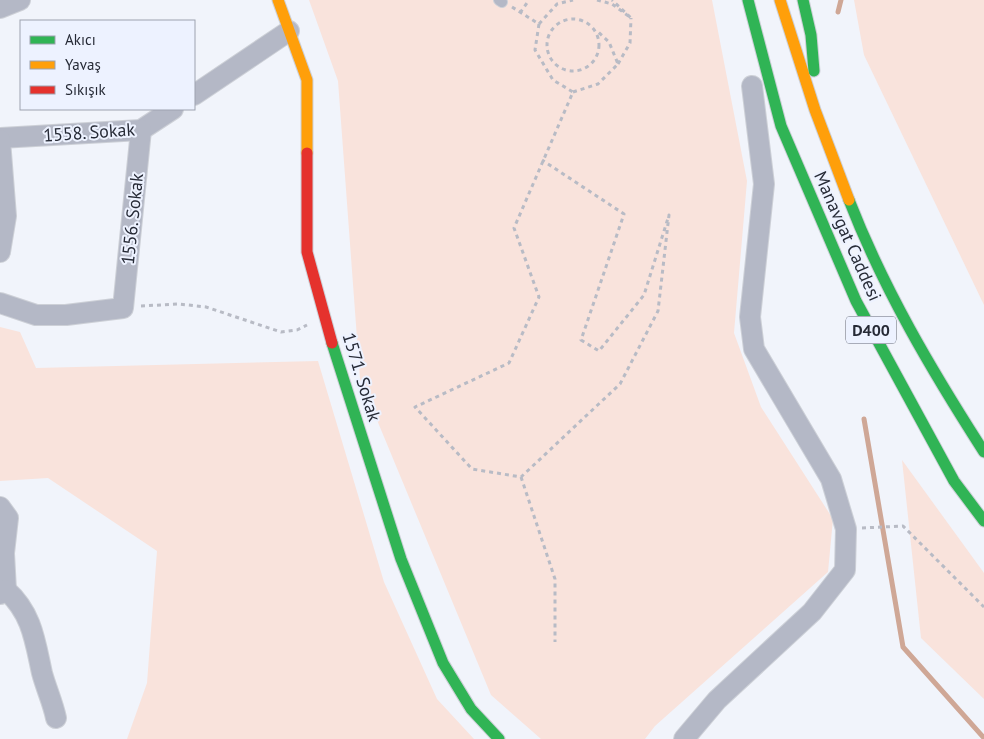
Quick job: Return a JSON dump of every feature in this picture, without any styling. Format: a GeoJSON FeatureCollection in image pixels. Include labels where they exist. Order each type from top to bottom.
{"type":"FeatureCollection","features":[{"type":"Feature","properties":{"kind":"main road","name":"1571. Sokak"},"geometry":{"type":"LineString","coordinates":[[278,0],[307,80],[307,252],[325,315],[401,559],[443,663],[471,708],[499,739]]}},
{"type":"Feature","properties":{"kind":"main road","name":"Manavgat Caddesi"},"geometry":{"type":"LineString","coordinates":[[748,0],[781,126],[856,301],[954,481],[984,521]]}},
{"type":"Feature","properties":{"kind":"main road","name":"Manavgat Caddesi"},"geometry":{"type":"LineString","coordinates":[[780,0],[842,182],[888,289],[941,386],[984,452]]}},
{"type":"Feature","properties":{"kind":"main road"},"geometry":{"type":"LineString","coordinates":[[803,0],[811,35],[817,110]]}},
{"type":"Feature","properties":{"kind":"main road"},"geometry":{"type":"LineString","coordinates":[[751,81],[781,126]]}},
{"type":"Feature","properties":{"kind":"street"},"geometry":{"type":"LineString","coordinates":[[0,8],[20,0]]}},
{"type":"Feature","properties":{"kind":"street"},"geometry":{"type":"LineString","coordinates":[[195,94],[289,31]]}},
{"type":"Feature","properties":{"kind":"street"},"geometry":{"type":"LineString","coordinates":[[684,739],[716,700],[812,612],[845,570],[846,529],[831,479],[754,349],[750,317],[764,184],[751,81]]}},
{"type":"Feature","properties":{"kind":"street","name":"1558. Sokak"},"geometry":{"type":"LineString","coordinates":[[0,139],[141,130],[171,110]]}},
{"type":"Feature","properties":{"kind":"street","name":"1556. Sokak"},"geometry":{"type":"LineString","coordinates":[[123,308],[141,130]]}},
{"type":"Feature","properties":{"kind":"street"},"geometry":{"type":"LineString","coordinates":[[0,139],[6,216],[0,252]]}},
{"type":"Feature","properties":{"kind":"street"},"geometry":{"type":"LineString","coordinates":[[0,303],[36,315],[66,315],[123,308]]}},
{"type":"Feature","properties":{"kind":"street"},"geometry":{"type":"LineString","coordinates":[[0,507],[8,518],[4,552],[3,592],[21,606],[32,627],[43,675],[56,718]]}},
{"type":"Feature","properties":{"kind":"path"},"geometry":{"type":"LineString","coordinates":[[520,12],[529,0]]}},
{"type":"Feature","properties":{"kind":"path"},"geometry":{"type":"LineString","coordinates":[[573,0],[557,4],[539,24],[535,50],[553,80],[573,92]]}},
{"type":"Feature","properties":{"kind":"path"},"geometry":{"type":"LineString","coordinates":[[597,0],[612,4],[631,18]]}},
{"type":"Feature","properties":{"kind":"path"},"geometry":{"type":"LineString","coordinates":[[522,477],[472,469],[415,407],[509,363],[539,297],[514,228],[573,92],[598,84],[618,64],[630,43],[631,18],[612,0]]}},
{"type":"Feature","properties":{"kind":"path"},"geometry":{"type":"LineString","coordinates":[[501,1],[539,24]]}},
{"type":"Feature","properties":{"kind":"path"},"geometry":{"type":"LineString","coordinates":[[593,28],[599,44],[598,52],[589,66],[582,70],[565,70],[552,60],[547,44],[549,35],[561,22],[578,20],[593,28],[609,42],[618,64]]}},
{"type":"Feature","properties":{"kind":"path"},"geometry":{"type":"LineString","coordinates":[[522,477],[620,384],[658,311],[669,215],[644,295],[599,351],[581,340],[624,214],[542,160]]}},
{"type":"Feature","properties":{"kind":"path"},"geometry":{"type":"LineString","coordinates":[[123,308],[178,304],[206,307],[281,332],[297,330],[325,315]]}},
{"type":"Feature","properties":{"kind":"path"},"geometry":{"type":"LineString","coordinates":[[522,477],[555,579],[555,642]]}},
{"type":"Feature","properties":{"kind":"path"},"geometry":{"type":"LineString","coordinates":[[846,529],[902,526],[984,607]]}},
{"type":"Feature","properties":{"kind":"shaded area"},"geometry":{"type":"Polygon","coordinates":[[[309,0],[712,0],[747,181],[734,333],[761,407],[833,519],[828,572],[655,726],[645,739],[541,739],[491,695],[360,379],[338,81],[309,0]]]}},
{"type":"Feature","properties":{"kind":"shaded area"},"geometry":{"type":"Polygon","coordinates":[[[854,0],[984,0],[984,305],[864,55],[854,0]]]}},
{"type":"Feature","properties":{"kind":"shaded area"},"geometry":{"type":"Polygon","coordinates":[[[0,327],[20,332],[36,368],[318,361],[384,582],[437,699],[474,739],[127,739],[147,683],[157,551],[48,478],[0,481],[0,327]]]}},
{"type":"Feature","properties":{"kind":"shaded area"},"geometry":{"type":"Polygon","coordinates":[[[902,460],[984,573],[984,699],[921,638],[902,460]]]}},
{"type":"Feature","properties":{"kind":"waterway"},"geometry":{"type":"LineString","coordinates":[[838,12],[841,0]]}},
{"type":"Feature","properties":{"kind":"waterway"},"geometry":{"type":"LineString","coordinates":[[864,419],[903,647],[984,738]]}},
{"type":"Feature","properties":{"kind":"traffic: fast"},"geometry":{"type":"LineString","coordinates":[[748,0],[781,126],[856,301],[954,481],[984,521]]}},
{"type":"Feature","properties":{"kind":"traffic: fast"},"geometry":{"type":"LineString","coordinates":[[803,0],[811,35],[814,71]]}},
{"type":"Feature","properties":{"kind":"traffic: fast"},"geometry":{"type":"LineString","coordinates":[[849,200],[893,298],[946,391],[984,452]]}},
{"type":"Feature","properties":{"kind":"traffic: fast"},"geometry":{"type":"LineString","coordinates":[[332,343],[401,559],[443,663],[471,709],[499,739]]}},
{"type":"Feature","properties":{"kind":"traffic: slow"},"geometry":{"type":"LineString","coordinates":[[278,0],[307,80],[307,153]]}},
{"type":"Feature","properties":{"kind":"traffic: slow"},"geometry":{"type":"LineString","coordinates":[[780,0],[815,110],[849,200]]}},
{"type":"Feature","properties":{"kind":"traffic: jam"},"geometry":{"type":"LineString","coordinates":[[307,153],[307,252],[332,343]]}}]}
